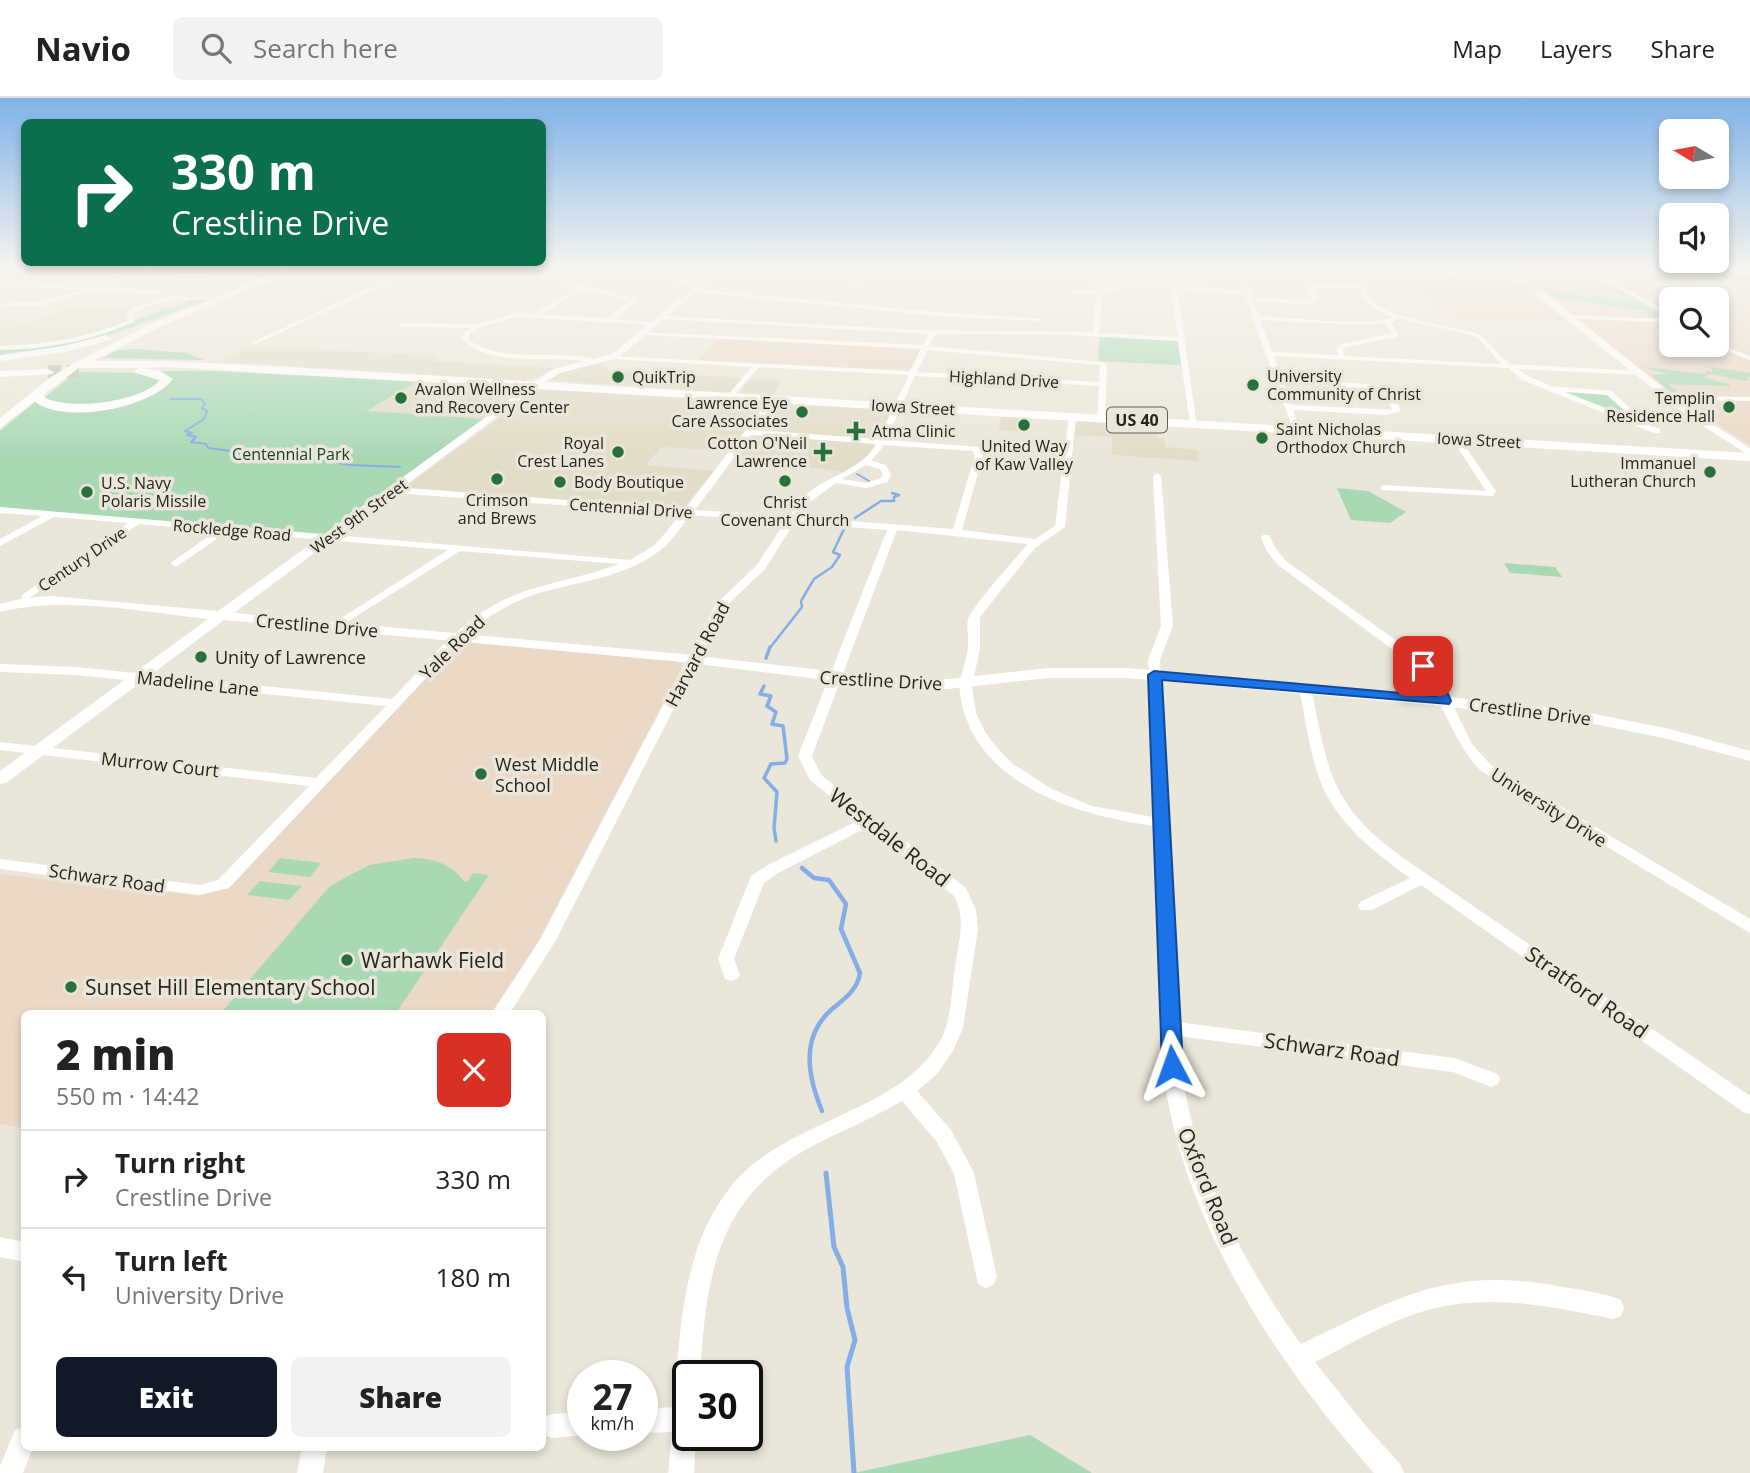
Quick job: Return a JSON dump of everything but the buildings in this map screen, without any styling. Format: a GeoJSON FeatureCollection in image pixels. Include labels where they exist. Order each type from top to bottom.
{"type":"FeatureCollection","features":[{"type":"Feature","properties":{"kind":"highway"},"geometry":{"type":"LineString","coordinates":[[0,359],[94,342],[124,332]]}},
{"type":"Feature","properties":{"kind":"highway"},"geometry":{"type":"LineString","coordinates":[[75,365],[145,332]]}},
{"type":"Feature","properties":{"kind":"highway"},"geometry":{"type":"LineString","coordinates":[[0,359],[156,373],[165,377],[166,383],[159,390],[137,398],[87,407],[47,406],[39,400],[38,392]]}},
{"type":"Feature","properties":{"kind":"highway"},"geometry":{"type":"LineString","coordinates":[[99,359],[174,359],[288,370]]}},
{"type":"Feature","properties":{"kind":"highway","name":"Iowa Street"},"geometry":{"type":"LineString","coordinates":[[75,365],[167,364],[288,370],[1750,455]]}},
{"type":"Feature","properties":{"kind":"highway"},"geometry":{"type":"LineString","coordinates":[[113,370],[288,370]]}},
{"type":"Feature","properties":{"kind":"highway"},"geometry":{"type":"LineString","coordinates":[[0,374],[48,372]]}},
{"type":"Feature","properties":{"kind":"main road","name":"West 9th Street"},"geometry":{"type":"LineString","coordinates":[[534,385],[557,371],[612,357],[644,333]]}},
{"type":"Feature","properties":{"kind":"main road"},"geometry":{"type":"LineString","coordinates":[[0,424],[75,365]]}},
{"type":"Feature","properties":{"kind":"street"},"geometry":{"type":"LineString","coordinates":[[0,348],[44,345],[102,332]]}},
{"type":"Feature","properties":{"kind":"street"},"geometry":{"type":"LineString","coordinates":[[254,343],[278,332]]}},
{"type":"Feature","properties":{"kind":"street"},"geometry":{"type":"LineString","coordinates":[[468,332],[465,339],[469,345],[487,351],[598,362]]}},
{"type":"Feature","properties":{"kind":"street","name":"Harvard Road"},"geometry":{"type":"LineString","coordinates":[[503,1010],[548,940],[721,604],[761,567],[789,520],[806,499],[864,462],[882,441],[933,332]]}},
{"type":"Feature","properties":{"kind":"street"},"geometry":{"type":"LineString","coordinates":[[973,332],[1181,339]]}},
{"type":"Feature","properties":{"kind":"street"},"geometry":{"type":"LineString","coordinates":[[1180,332],[1194,424]]}},
{"type":"Feature","properties":{"kind":"street"},"geometry":{"type":"LineString","coordinates":[[1262,332],[1297,430]]}},
{"type":"Feature","properties":{"kind":"street"},"geometry":{"type":"LineString","coordinates":[[1342,358],[1339,349],[1345,345],[1395,335],[1393,332]]}},
{"type":"Feature","properties":{"kind":"street"},"geometry":{"type":"LineString","coordinates":[[1466,332],[1482,338],[1509,366],[1525,378],[1627,418],[1640,420]]}},
{"type":"Feature","properties":{"kind":"street"},"geometry":{"type":"LineString","coordinates":[[1588,332],[1671,398],[1750,455]]}},
{"type":"Feature","properties":{"kind":"street"},"geometry":{"type":"LineString","coordinates":[[644,333],[926,348],[1100,363],[1104,365],[1101,418]]}},
{"type":"Feature","properties":{"kind":"street"},"geometry":{"type":"LineString","coordinates":[[1729,350],[1750,358]]}},
{"type":"Feature","properties":{"kind":"street"},"geometry":{"type":"LineString","coordinates":[[1270,354],[1639,373]]}},
{"type":"Feature","properties":{"kind":"street","name":"Highland Drive"},"geometry":{"type":"LineString","coordinates":[[612,357],[1103,384]]}},
{"type":"Feature","properties":{"kind":"street"},"geometry":{"type":"LineString","coordinates":[[731,396],[757,365]]}},
{"type":"Feature","properties":{"kind":"street"},"geometry":{"type":"LineString","coordinates":[[1280,381],[1396,389],[1387,392],[1395,412],[1289,407]]}},
{"type":"Feature","properties":{"kind":"street","name":"West 9th Street"},"geometry":{"type":"LineString","coordinates":[[0,779],[394,491],[534,385]]}},
{"type":"Feature","properties":{"kind":"street"},"geometry":{"type":"LineString","coordinates":[[1550,388],[1609,393],[1657,431]]}},
{"type":"Feature","properties":{"kind":"street"},"geometry":{"type":"LineString","coordinates":[[1671,398],[1750,399]]}},
{"type":"Feature","properties":{"kind":"street","name":"Yale Road"},"geometry":{"type":"LineString","coordinates":[[215,887],[229,879],[457,638],[480,618],[513,599],[632,563],[662,543],[774,399]]}},
{"type":"Feature","properties":{"kind":"street"},"geometry":{"type":"LineString","coordinates":[[1073,416],[1062,522],[1055,530],[1035,542],[977,612],[972,624],[975,645],[967,682],[970,709],[981,733],[997,755],[1026,780],[1085,808],[1115,816],[1161,822]]}},
{"type":"Feature","properties":{"kind":"street"},"geometry":{"type":"LineString","coordinates":[[748,432],[965,446],[979,451],[957,532]]}},
{"type":"Feature","properties":{"kind":"street"},"geometry":{"type":"LineString","coordinates":[[1384,488],[1490,494],[1491,491],[1456,439]]}},
{"type":"Feature","properties":{"kind":"street"},"geometry":{"type":"LineString","coordinates":[[834,480],[865,486],[885,480],[887,475],[883,467],[864,462]]}},
{"type":"Feature","properties":{"kind":"street","name":"Oxford Road"},"geometry":{"type":"LineString","coordinates":[[1157,476],[1167,626],[1154,654],[1154,675],[1170,1028],[1177,1103],[1195,1163],[1244,1271],[1298,1358],[1350,1426],[1391,1473]]}},
{"type":"Feature","properties":{"kind":"street","name":"Centennial Drive"},"geometry":{"type":"LineString","coordinates":[[394,491],[957,532],[1035,542]]}},
{"type":"Feature","properties":{"kind":"street","name":"Rockledge Road"},"geometry":{"type":"LineString","coordinates":[[0,510],[632,563]]}},
{"type":"Feature","properties":{"kind":"street"},"geometry":{"type":"LineString","coordinates":[[0,543],[53,514]]}},
{"type":"Feature","properties":{"kind":"street","name":"Century Drive"},"geometry":{"type":"LineString","coordinates":[[26,597],[138,521]]}},
{"type":"Feature","properties":{"kind":"street","name":"Westdale Road"},"geometry":{"type":"LineString","coordinates":[[689,1360],[694,1301],[703,1258],[723,1214],[739,1192],[779,1155],[905,1091],[937,1060],[953,1033],[970,910],[960,892],[815,777],[807,764],[807,749],[893,527]]}},
{"type":"Feature","properties":{"kind":"street"},"geometry":{"type":"LineString","coordinates":[[177,564],[225,529]]}},
{"type":"Feature","properties":{"kind":"street","name":"University Drive"},"geometry":{"type":"LineString","coordinates":[[1266,537],[1276,557],[1292,572],[1423,666],[1436,683],[1463,743],[1494,775],[1750,927]]}},
{"type":"Feature","properties":{"kind":"street"},"geometry":{"type":"LineString","coordinates":[[336,626],[457,549]]}},
{"type":"Feature","properties":{"kind":"street","name":"Crestline Drive"},"geometry":{"type":"LineString","coordinates":[[0,606],[26,597],[693,660],[834,678],[918,685],[1062,673],[1154,675],[1444,701],[1584,717],[1670,734],[1750,756]]}},
{"type":"Feature","properties":{"kind":"street","name":"Crestline Drive"},"geometry":{"type":"LineString","coordinates":[[0,606],[51,600]]}},
{"type":"Feature","properties":{"kind":"street","name":"Madeline Lane"},"geometry":{"type":"LineString","coordinates":[[0,668],[76,671],[395,703]]}},
{"type":"Feature","properties":{"kind":"street","name":"Stratford Road"},"geometry":{"type":"LineString","coordinates":[[1305,689],[1330,785],[1341,807],[1374,842],[1750,1106]]}},
{"type":"Feature","properties":{"kind":"street","name":"Murrow Court"},"geometry":{"type":"LineString","coordinates":[[0,746],[320,783]]}},
{"type":"Feature","properties":{"kind":"street"},"geometry":{"type":"LineString","coordinates":[[731,975],[726,959],[757,880],[773,869],[870,820]]}},
{"type":"Feature","properties":{"kind":"street","name":"Schwarz Road"},"geometry":{"type":"LineString","coordinates":[[0,863],[200,890],[215,887]]}},
{"type":"Feature","properties":{"kind":"street"},"geometry":{"type":"LineString","coordinates":[[1366,906],[1423,878]]}},
{"type":"Feature","properties":{"kind":"street","name":"Schwarz Road"},"geometry":{"type":"LineString","coordinates":[[1170,1028],[1454,1065],[1492,1079]]}},
{"type":"Feature","properties":{"kind":"street"},"geometry":{"type":"LineString","coordinates":[[905,1091],[944,1136],[964,1173],[986,1277]]}},
{"type":"Feature","properties":{"kind":"street"},"geometry":{"type":"LineString","coordinates":[[0,1247],[21,1251]]}},
{"type":"Feature","properties":{"kind":"street"},"geometry":{"type":"LineString","coordinates":[[1298,1358],[1388,1315],[1447,1294],[1518,1291],[1613,1308]]}},
{"type":"Feature","properties":{"kind":"street"},"geometry":{"type":"LineString","coordinates":[[552,1426],[567,1425]]}},
{"type":"Feature","properties":{"kind":"street"},"geometry":{"type":"LineString","coordinates":[[10,1473],[21,1446]]}},
{"type":"Feature","properties":{"kind":"street"},"geometry":{"type":"LineString","coordinates":[[310,1473],[314,1451]]}},
{"type":"Feature","properties":{"kind":"street"},"geometry":{"type":"LineString","coordinates":[[681,1473],[683,1451]]}},
{"type":"Feature","properties":{"kind":"shaded area"},"geometry":{"type":"Polygon","coordinates":[[[0,332],[97,332],[46,344],[0,347],[0,332]]]}},
{"type":"Feature","properties":{"kind":"shaded area"},"geometry":{"type":"Polygon","coordinates":[[[1594,332],[1659,332],[1659,357],[1729,357],[1729,332],[1750,332],[1750,445],[1666,391],[1594,332]]]}},
{"type":"Feature","properties":{"kind":"shaded area"},"geometry":{"type":"Polygon","coordinates":[[[721,338],[922,350],[911,372],[698,361],[721,338]]]}},
{"type":"Feature","properties":{"kind":"shaded area"},"geometry":{"type":"Polygon","coordinates":[[[252,346],[438,356],[431,361],[556,368],[526,382],[219,361],[252,346]]]}},
{"type":"Feature","properties":{"kind":"shaded area"},"geometry":{"type":"Polygon","coordinates":[[[601,363],[607,370],[742,378],[731,392],[724,393],[548,380],[560,372],[601,363]]]}},
{"type":"Feature","properties":{"kind":"shaded area"},"geometry":{"type":"Polygon","coordinates":[[[749,379],[783,380],[771,396],[739,394],[749,379]]]}},
{"type":"Feature","properties":{"kind":"shaded area"},"geometry":{"type":"Polygon","coordinates":[[[417,381],[523,388],[485,419],[366,412],[417,381]]]}},
{"type":"Feature","properties":{"kind":"shaded area"},"geometry":{"type":"Polygon","coordinates":[[[540,388],[767,403],[729,451],[662,447],[645,465],[714,471],[682,509],[404,488],[540,388]]]}},
{"type":"Feature","properties":{"kind":"shaded area"},"geometry":{"type":"Polygon","coordinates":[[[775,403],[892,411],[876,438],[755,431],[775,403]]]}},
{"type":"Feature","properties":{"kind":"shaded area"},"geometry":{"type":"Polygon","coordinates":[[[1002,415],[1033,417],[1030,432],[998,430],[1002,415]]]}},
{"type":"Feature","properties":{"kind":"shaded area"},"geometry":{"type":"Polygon","coordinates":[[[1079,421],[1157,424],[1158,437],[1164,438],[1165,447],[1198,450],[1199,461],[1112,455],[1112,437],[1075,435],[1079,421]]]}},
{"type":"Feature","properties":{"kind":"shaded area"},"geometry":{"type":"Polygon","coordinates":[[[754,434],[875,445],[865,458],[843,472],[784,463],[732,460],[754,434]]]}},
{"type":"Feature","properties":{"kind":"shaded area","name":"West Middle School"},"geometry":{"type":"Polygon","coordinates":[[[467,642],[676,661],[683,666],[532,952],[493,1010],[21,1010],[21,1128],[0,1124],[0,874],[50,880],[62,878],[197,896],[223,889],[456,646],[467,642]]]}},
{"type":"Feature","properties":{"kind":"green space"},"geometry":{"type":"Polygon","coordinates":[[[97,332],[118,332],[90,342],[0,357],[0,349],[97,332]]]}},
{"type":"Feature","properties":{"kind":"green space"},"geometry":{"type":"Polygon","coordinates":[[[1100,336],[1178,341],[1181,365],[1098,361],[1100,336]]]}},
{"type":"Feature","properties":{"kind":"green space"},"geometry":{"type":"Polygon","coordinates":[[[118,350],[186,353],[204,360],[102,358],[118,350]]]}},
{"type":"Feature","properties":{"kind":"green space"},"geometry":{"type":"Polygon","coordinates":[[[1707,366],[1750,373],[1750,377],[1747,377],[1748,381],[1709,374],[1704,378],[1730,386],[1668,384],[1679,393],[1738,397],[1677,393],[1669,391],[1652,375],[1668,374],[1642,367],[1706,374],[1706,371],[1712,372],[1712,368],[1707,366]]]}},
{"type":"Feature","properties":{"kind":"green space","name":"Centennial Park"},"geometry":{"type":"Polygon","coordinates":[[[148,371],[210,371],[417,381],[367,411],[485,419],[325,535],[0,508],[0,431],[35,402],[85,407],[129,401],[162,388],[170,380],[148,371]]]}},
{"type":"Feature","properties":{"kind":"green space"},"geometry":{"type":"Polygon","coordinates":[[[77,372],[137,373],[161,381],[159,386],[144,392],[104,403],[46,402],[45,397],[77,372]]]}},
{"type":"Feature","properties":{"kind":"green space"},"geometry":{"type":"Polygon","coordinates":[[[1560,391],[1609,394],[1633,416],[1625,416],[1560,391]]]}},
{"type":"Feature","properties":{"kind":"green space"},"geometry":{"type":"Polygon","coordinates":[[[1337,488],[1368,491],[1406,512],[1390,523],[1351,520],[1337,488]]]}},
{"type":"Feature","properties":{"kind":"green space"},"geometry":{"type":"Polygon","coordinates":[[[1504,563],[1555,567],[1562,577],[1510,573],[1504,563]]]}},
{"type":"Feature","properties":{"kind":"green space"},"geometry":{"type":"Polygon","coordinates":[[[280,858],[321,863],[310,877],[268,872],[280,858]]]}},
{"type":"Feature","properties":{"kind":"green space"},"geometry":{"type":"Polygon","coordinates":[[[414,858],[442,864],[454,870],[467,882],[473,873],[489,875],[398,1010],[224,1010],[330,886],[369,865],[414,858]]]}},
{"type":"Feature","properties":{"kind":"green space"},"geometry":{"type":"Polygon","coordinates":[[[260,881],[302,886],[289,900],[247,895],[260,881]]]}},
{"type":"Feature","properties":{"kind":"green space"},"geometry":{"type":"Polygon","coordinates":[[[1030,1435],[1092,1473],[854,1473],[1030,1435]]]}},
{"type":"Feature","properties":{"kind":"waterway"},"geometry":{"type":"LineString","coordinates":[[170,399],[201,399],[205,404],[202,408],[207,411],[204,419],[185,431],[192,433],[187,435],[196,437],[191,442],[206,444],[208,448],[238,452],[242,457],[273,459],[293,456],[352,465],[400,467]]}},
{"type":"Feature","properties":{"kind":"waterway"},"geometry":{"type":"LineString","coordinates":[[857,474],[869,481]]}},
{"type":"Feature","properties":{"kind":"waterway"},"geometry":{"type":"LineString","coordinates":[[855,518],[881,501],[894,501],[894,497],[899,495],[892,493]]}},
{"type":"Feature","properties":{"kind":"waterway"},"geometry":{"type":"LineString","coordinates":[[770,648],[802,607],[801,601],[814,579],[832,567],[840,555],[833,552],[845,527]]}},
{"type":"Feature","properties":{"kind":"waterway"},"geometry":{"type":"LineString","coordinates":[[766,658],[770,648]]}},
{"type":"Feature","properties":{"kind":"waterway"},"geometry":{"type":"LineString","coordinates":[[764,686],[760,694],[771,696],[767,706],[776,712],[772,724],[783,726],[787,759],[785,763],[771,764],[764,778],[777,792],[774,828],[776,841]]}},
{"type":"Feature","properties":{"kind":"waterway"},"geometry":{"type":"LineString","coordinates":[[802,868],[814,878],[829,880],[846,904],[841,929],[860,973],[853,990],[821,1021],[811,1045],[813,1085],[822,1111]]}},
{"type":"Feature","properties":{"kind":"waterway"},"geometry":{"type":"LineString","coordinates":[[826,1173],[834,1247],[843,1267],[847,1308],[855,1340],[847,1367],[854,1473]]}},
{"type":"Feature","properties":{"kind":"tunnel"},"geometry":{"type":"LineString","coordinates":[[48,372],[79,371]]}},
{"type":"Feature","properties":{"kind":"place","name":"QuikTrip"},"geometry":{"type":"Point","coordinates":[618,377]}},
{"type":"Feature","properties":{"kind":"place","name":"University Community of Christ"},"geometry":{"type":"Point","coordinates":[1253,385]}},
{"type":"Feature","properties":{"kind":"place","name":"Avalon Wellness and Recovery Center"},"geometry":{"type":"Point","coordinates":[401,398]}},
{"type":"Feature","properties":{"kind":"place","name":"Templin Residence Hall"},"geometry":{"type":"Point","coordinates":[1729,407]}},
{"type":"Feature","properties":{"kind":"place","name":"Lawrence Eye Care Associates"},"geometry":{"type":"Point","coordinates":[802,412]}},
{"type":"Feature","properties":{"kind":"place","name":"United Way of Kaw Valley"},"geometry":{"type":"Point","coordinates":[1024,425]}},
{"type":"Feature","properties":{"kind":"place","name":"Atma Clinic"},"geometry":{"type":"Point","coordinates":[856,431]}},
{"type":"Feature","properties":{"kind":"place","name":"Saint Nicholas Orthodox Church"},"geometry":{"type":"Point","coordinates":[1262,438]}},
{"type":"Feature","properties":{"kind":"place","name":"Royal Crest Lanes"},"geometry":{"type":"Point","coordinates":[618,452]}},
{"type":"Feature","properties":{"kind":"place","name":"Cotton O'Neil Lawrence"},"geometry":{"type":"Point","coordinates":[823,452]}},
{"type":"Feature","properties":{"kind":"place","name":"Immanuel Lutheran Church"},"geometry":{"type":"Point","coordinates":[1710,472]}},
{"type":"Feature","properties":{"kind":"place","name":"Crimson and Brews"},"geometry":{"type":"Point","coordinates":[497,479]}},
{"type":"Feature","properties":{"kind":"place","name":"Christ Covenant Church"},"geometry":{"type":"Point","coordinates":[785,481]}},
{"type":"Feature","properties":{"kind":"place","name":"Body Boutique"},"geometry":{"type":"Point","coordinates":[560,482]}},
{"type":"Feature","properties":{"kind":"place","name":"U.S. Navy Polaris Missile"},"geometry":{"type":"Point","coordinates":[87,492]}},
{"type":"Feature","properties":{"kind":"place","name":"Unity of Lawrence"},"geometry":{"type":"Point","coordinates":[201,657]}},
{"type":"Feature","properties":{"kind":"place","name":"West Middle School"},"geometry":{"type":"Point","coordinates":[481,774]}},
{"type":"Feature","properties":{"kind":"place","name":"Warhawk Field"},"geometry":{"type":"Point","coordinates":[347,960]}},
{"type":"Feature","properties":{"kind":"place","name":"Sunset Hill Elementary School"},"geometry":{"type":"Point","coordinates":[71,987]}},
{"type":"Feature","properties":{"kind":"route"},"geometry":{"type":"LineString","coordinates":[[1172,1066],[1154,675],[1444,701],[1432,676],[1423,666]]}}]}
